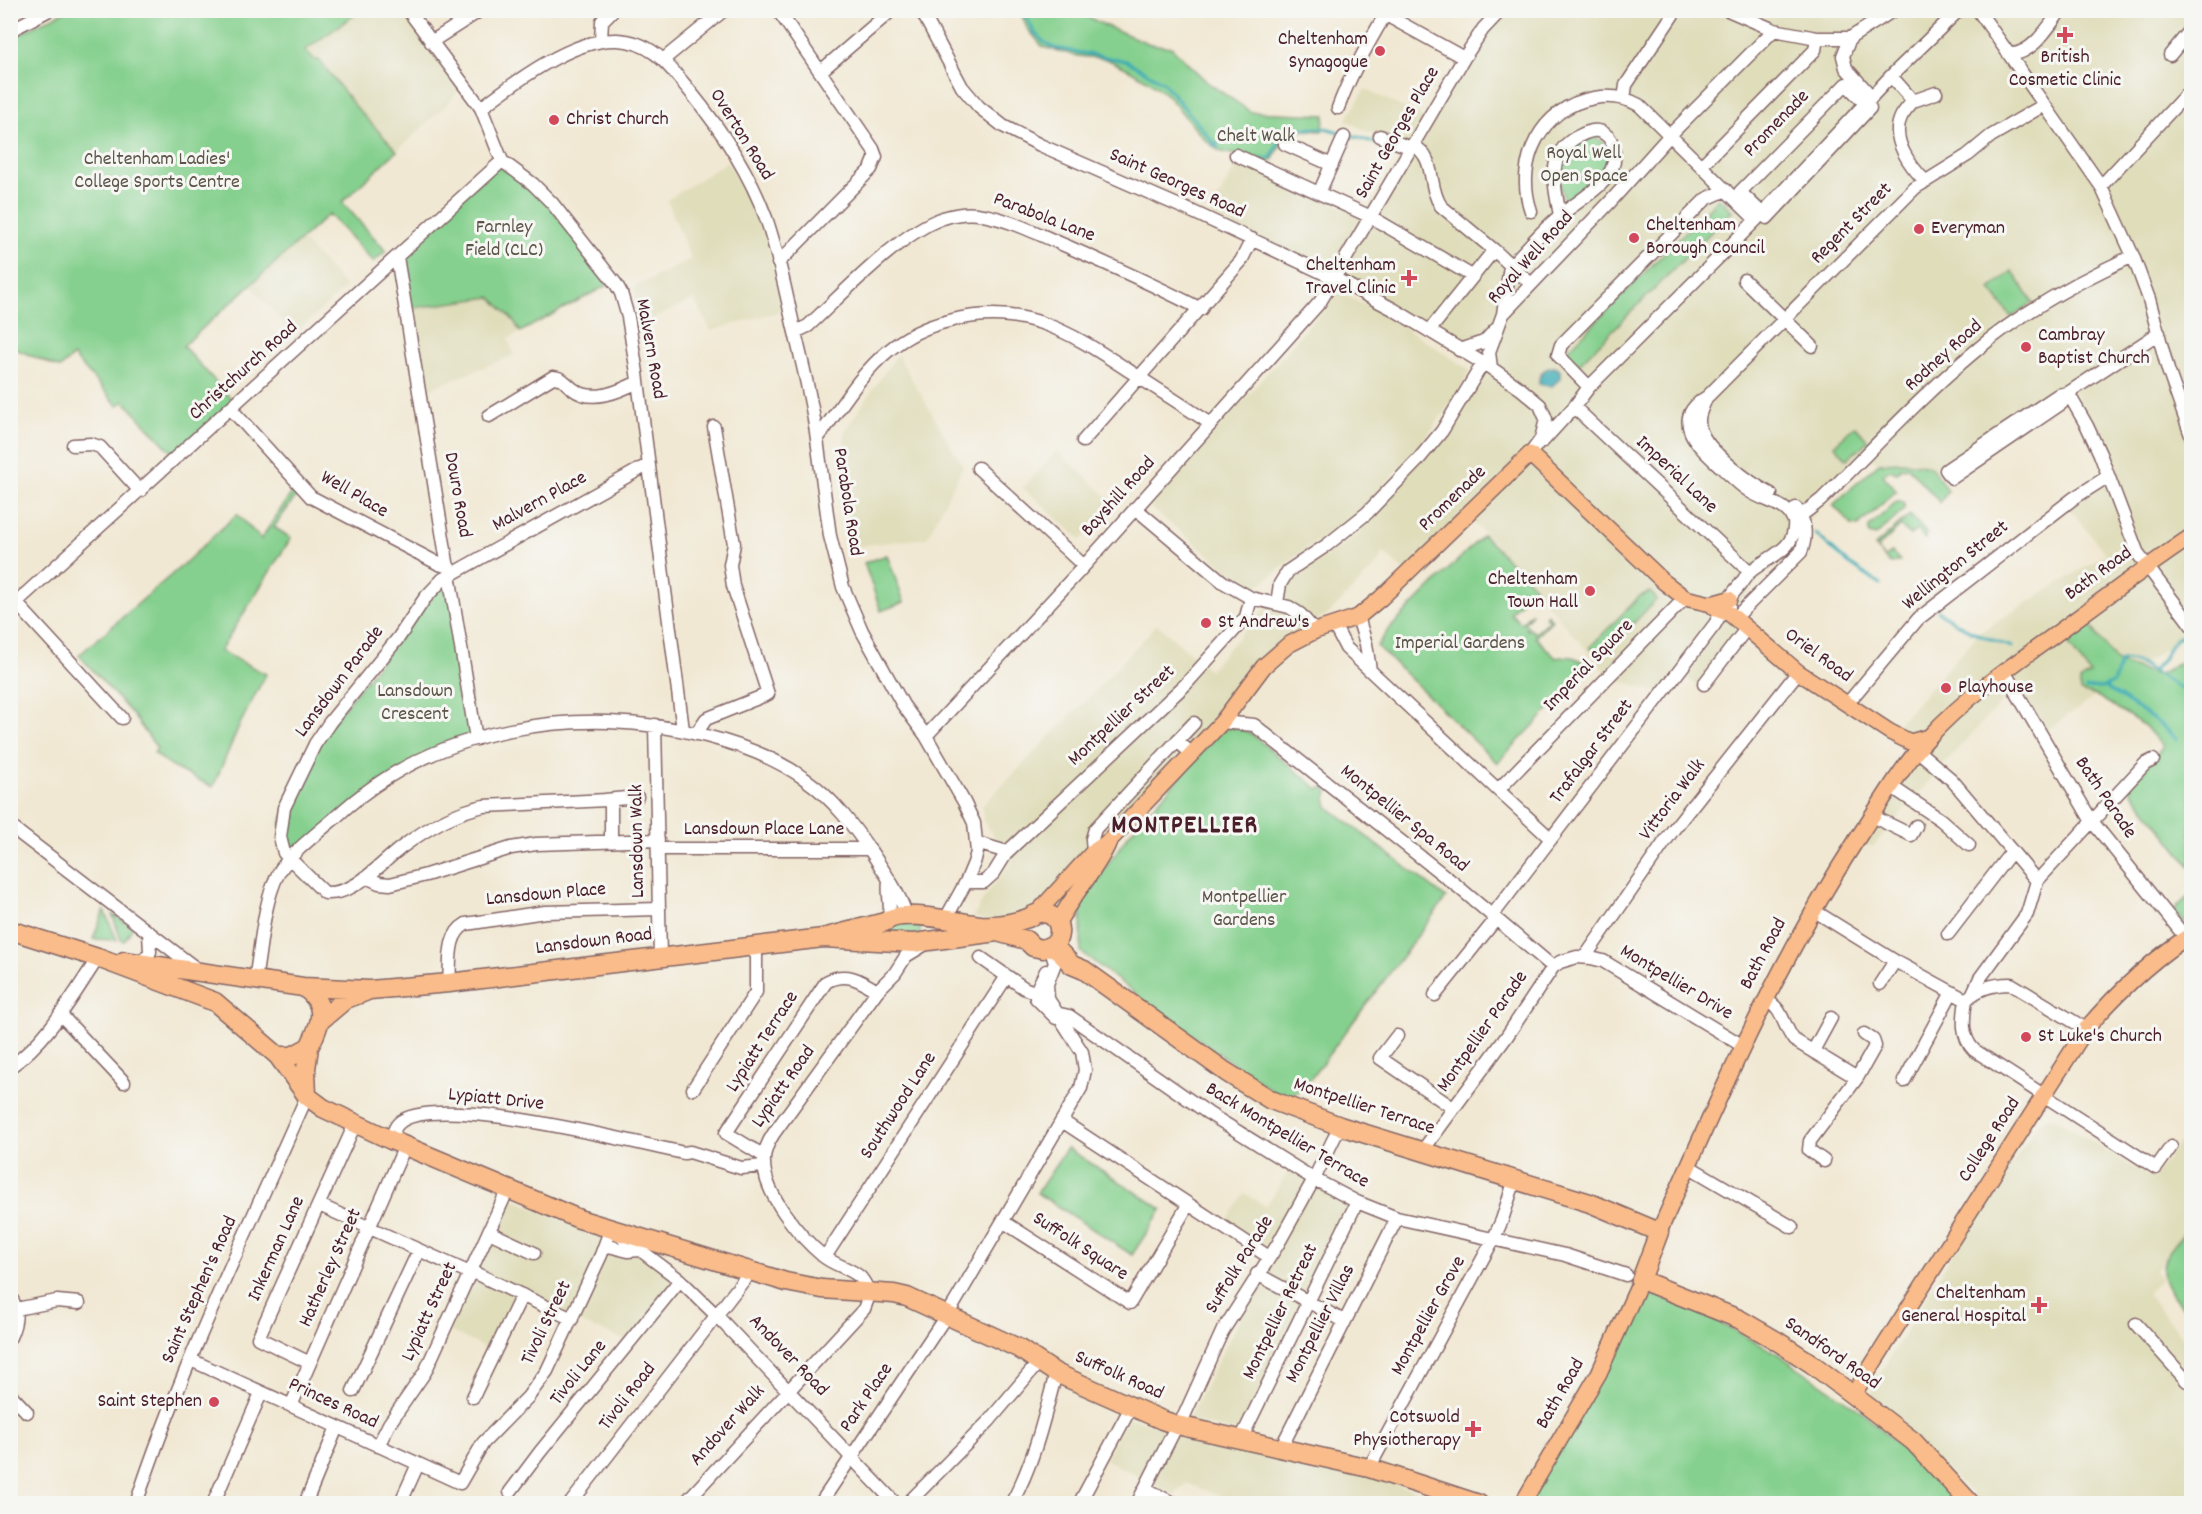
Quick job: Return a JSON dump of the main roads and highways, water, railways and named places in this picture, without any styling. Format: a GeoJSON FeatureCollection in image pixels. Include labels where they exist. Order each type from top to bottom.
{"type":"FeatureCollection","features":[{"type":"Feature","properties":{"kind":"highway"},"geometry":{"type":"LineString","coordinates":[[1033,915],[1049,915],[1053,940],[1033,947],[1026,940],[1024,928],[1033,915]]}},
{"type":"Feature","properties":{"kind":"highway","name":"Lansdown Road"},"geometry":{"type":"LineString","coordinates":[[224,977],[303,987],[370,990],[449,983],[823,938],[887,921],[931,918],[992,925],[1033,915]]}},
{"type":"Feature","properties":{"kind":"highway"},"geometry":{"type":"LineString","coordinates":[[931,918],[933,940]]}},
{"type":"Feature","properties":{"kind":"highway"},"geometry":{"type":"LineString","coordinates":[[887,921],[885,934],[892,942]]}},
{"type":"Feature","properties":{"kind":"highway"},"geometry":{"type":"LineString","coordinates":[[10,930],[98,958],[215,1002],[217,990],[224,977],[98,958]]}},
{"type":"Feature","properties":{"kind":"highway","name":"Lansdown Road"},"geometry":{"type":"LineString","coordinates":[[823,938],[914,943],[997,932],[1026,940]]}},
{"type":"Feature","properties":{"kind":"highway","name":"Montpellier Terrace"},"geometry":{"type":"LineString","coordinates":[[1053,940],[1078,968],[1253,1089],[1277,1102],[1340,1126],[1590,1203],[1659,1232]]}},
{"type":"Feature","properties":{"kind":"highway"},"geometry":{"type":"LineString","coordinates":[[1054,969],[1060,966],[1078,968]]}},
{"type":"Feature","properties":{"kind":"highway"},"geometry":{"type":"LineString","coordinates":[[303,987],[318,1003],[321,1020],[309,1047],[306,1069],[308,1096]]}},
{"type":"Feature","properties":{"kind":"highway","name":"Lansdown Road"},"geometry":{"type":"LineString","coordinates":[[321,1020],[346,999],[370,990]]}},
{"type":"Feature","properties":{"kind":"highway","name":"Andover Road"},"geometry":{"type":"LineString","coordinates":[[215,1002],[278,1056],[308,1096],[323,1108],[398,1143],[579,1219],[608,1237],[750,1272]]}},
{"type":"Feature","properties":{"kind":"highway"},"geometry":{"type":"LineString","coordinates":[[278,1056],[292,1056],[309,1047]]}},
{"type":"Feature","properties":{"kind":"highway","name":"Bath Road"},"geometry":{"type":"LineString","coordinates":[[1634,1277],[1659,1232]]}},
{"type":"Feature","properties":{"kind":"highway","name":"Suffolk Road"},"geometry":{"type":"LineString","coordinates":[[750,1272],[822,1289],[907,1297],[1018,1348],[1056,1373],[1177,1425],[1281,1448],[1373,1460],[1479,1503]]}},
{"type":"Feature","properties":{"kind":"highway","name":"Sandford Road"},"geometry":{"type":"LineString","coordinates":[[1634,1277],[1738,1319],[1777,1341],[1913,1441],[1971,1503]]}},
{"type":"Feature","properties":{"kind":"main road","name":"Oriel Road"},"geometry":{"type":"LineString","coordinates":[[1530,454],[1664,582],[1685,598],[1725,609],[1798,672],[1890,732],[1910,742],[1929,737]]}},
{"type":"Feature","properties":{"kind":"main road","name":"Promenade"},"geometry":{"type":"LineString","coordinates":[[1109,841],[1222,722],[1264,666],[1288,645],[1315,631],[1358,617],[1381,598],[1530,454]]}},
{"type":"Feature","properties":{"kind":"main road","name":"Bath Road"},"geometry":{"type":"LineString","coordinates":[[1659,1232],[1764,1000],[1813,910],[1872,816],[1918,751],[1961,706],[2004,671],[2192,536]]}},
{"type":"Feature","properties":{"kind":"main road"},"geometry":{"type":"LineString","coordinates":[[1890,732],[1899,745],[1902,757],[1896,781]]}},
{"type":"Feature","properties":{"kind":"main road"},"geometry":{"type":"LineString","coordinates":[[1033,915],[1093,852],[1109,841]]}},
{"type":"Feature","properties":{"kind":"main road"},"geometry":{"type":"LineString","coordinates":[[1053,940],[1068,904],[1102,857],[1109,841]]}},
{"type":"Feature","properties":{"kind":"main road","name":"College Road"},"geometry":{"type":"LineString","coordinates":[[1853,1395],[2086,1029],[2127,986],[2189,936]]}},
{"type":"Feature","properties":{"kind":"main road","name":"Bath Road"},"geometry":{"type":"LineString","coordinates":[[1522,1503],[1599,1373],[1634,1277]]}},
{"type":"Feature","properties":{"kind":"water"},"geometry":{"type":"Polygon","coordinates":[[[1554,367],[1560,370],[1560,379],[1551,387],[1539,384],[1542,372],[1554,367]]]}},
{"type":"Feature","properties":{"kind":"waterway"},"geometry":{"type":"LineString","coordinates":[[1023,10],[1034,32],[1054,48],[1127,61],[1163,82],[1218,148]]}},
{"type":"Feature","properties":{"kind":"waterway"},"geometry":{"type":"LineString","coordinates":[[1262,159],[1271,158],[1280,139],[1291,129],[1325,128],[1389,148]]}},
{"type":"Feature","properties":{"kind":"waterway"},"geometry":{"type":"LineString","coordinates":[[1263,131],[1286,133]]}},
{"type":"Feature","properties":{"kind":"waterway"},"geometry":{"type":"LineString","coordinates":[[1213,144],[1236,136]]}},
{"type":"Feature","properties":{"kind":"waterway"},"geometry":{"type":"LineString","coordinates":[[1815,533],[1848,563],[1881,585]]}},
{"type":"Feature","properties":{"kind":"waterway"},"geometry":{"type":"LineString","coordinates":[[1938,611],[1955,623],[2012,647]]}},
{"type":"Feature","properties":{"kind":"waterway"},"geometry":{"type":"LineString","coordinates":[[2086,689],[2101,688],[2113,683],[2121,661],[2134,662],[2153,671],[2173,642],[2181,637],[2192,637]]}},
{"type":"Feature","properties":{"kind":"waterway"},"geometry":{"type":"LineString","coordinates":[[2153,671],[2183,690]]}},
{"type":"Feature","properties":{"kind":"waterway"},"geometry":{"type":"LineString","coordinates":[[2104,687],[2155,720],[2177,739]]}},
{"type":"Feature","properties":{"kind":"place","name":"British Cosmetic Clinic"},"geometry":{"type":"Point","coordinates":[2065,35]}},
{"type":"Feature","properties":{"kind":"place","name":"Cheltenham Synagogue"},"geometry":{"type":"Point","coordinates":[1380,51]}},
{"type":"Feature","properties":{"kind":"place","name":"Christ Church"},"geometry":{"type":"Point","coordinates":[554,120]}},
{"type":"Feature","properties":{"kind":"place","name":"Everyman"},"geometry":{"type":"Point","coordinates":[1919,229]}},
{"type":"Feature","properties":{"kind":"place","name":"Cheltenham Borough Council"},"geometry":{"type":"Point","coordinates":[1634,238]}},
{"type":"Feature","properties":{"kind":"place","name":"Cheltenham Travel Clinic"},"geometry":{"type":"Point","coordinates":[1409,278]}},
{"type":"Feature","properties":{"kind":"place","name":"Cambray Baptist Church"},"geometry":{"type":"Point","coordinates":[2026,347]}},
{"type":"Feature","properties":{"kind":"place","name":"Cheltenham Town Hall"},"geometry":{"type":"Point","coordinates":[1590,591]}},
{"type":"Feature","properties":{"kind":"place","name":"St Andrew's"},"geometry":{"type":"Point","coordinates":[1206,623]}},
{"type":"Feature","properties":{"kind":"place","name":"Playhouse"},"geometry":{"type":"Point","coordinates":[1946,688]}},
{"type":"Feature","properties":{"kind":"place","name":"St Luke's Church"},"geometry":{"type":"Point","coordinates":[2026,1037]}},
{"type":"Feature","properties":{"kind":"place","name":"Cheltenham General Hospital"},"geometry":{"type":"Point","coordinates":[2039,1305]}},
{"type":"Feature","properties":{"kind":"place","name":"Saint Stephen"},"geometry":{"type":"Point","coordinates":[214,1402]}},
{"type":"Feature","properties":{"kind":"place","name":"Cotswold Physiotherapy"},"geometry":{"type":"Point","coordinates":[1473,1429]}},
{"type":"Feature","properties":{"kind":"district","name":"MONTPELLIER"},"geometry":{"type":"Point","coordinates":[1185,826]}},
{"type":"Feature","properties":{"kind":"park label","name":"Chelt Walk"},"geometry":{"type":"Point","coordinates":[1256,137]}},
{"type":"Feature","properties":{"kind":"park label","name":"Royal Well Open Space"},"geometry":{"type":"Point","coordinates":[1584,166]}},
{"type":"Feature","properties":{"kind":"park label","name":"Cheltenham Ladies' College Sports Centre"},"geometry":{"type":"Point","coordinates":[157,172]}},
{"type":"Feature","properties":{"kind":"park label","name":"Farnley Field (CLC)"},"geometry":{"type":"Point","coordinates":[504,240]}},
{"type":"Feature","properties":{"kind":"park label","name":"Imperial Gardens"},"geometry":{"type":"Point","coordinates":[1460,644]}},
{"type":"Feature","properties":{"kind":"park label","name":"Lansdown Crescent"},"geometry":{"type":"Point","coordinates":[415,704]}},
{"type":"Feature","properties":{"kind":"park label","name":"Montpellier Gardens"},"geometry":{"type":"Point","coordinates":[1244,910]}}]}
